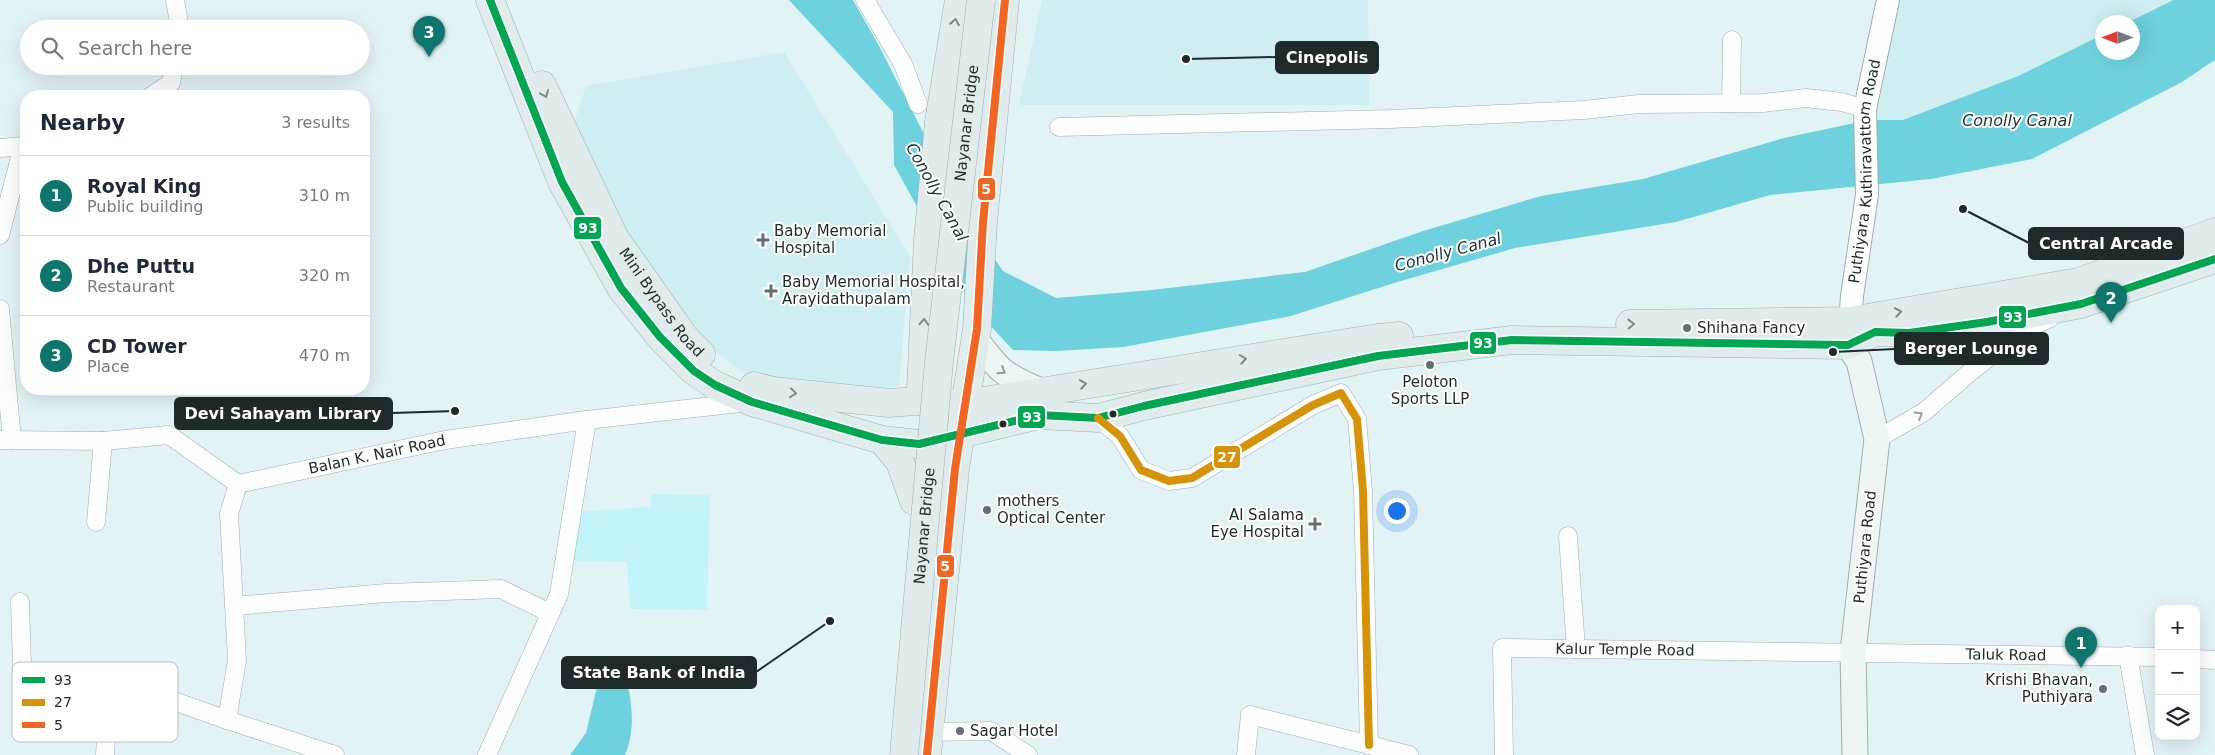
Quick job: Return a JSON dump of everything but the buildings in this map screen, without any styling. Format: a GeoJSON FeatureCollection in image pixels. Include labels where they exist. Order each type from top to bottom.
{"type":"FeatureCollection","features":[{"type":"Feature","properties":{"kind":"main road","name":"Mini Bypass Road"},"geometry":{"type":"LineString","coordinates":[[490,0],[574,180],[685,338],[712,365],[741,382],[758,395],[882,440],[919,444],[1038,415],[1098,418],[1144,406],[1378,356],[1512,340],[1849,333]]}},
{"type":"Feature","properties":{"kind":"main road","name":"Mini Bypass Road"},"geometry":{"type":"LineString","coordinates":[[508,0],[546,95],[574,180]]}},
{"type":"Feature","properties":{"kind":"main road"},"geometry":{"type":"LineString","coordinates":[[892,755],[919,444],[928,240],[939,122],[959,0]]}},
{"type":"Feature","properties":{"kind":"main road","name":"Nayanar Bridge"},"geometry":{"type":"LineString","coordinates":[[904,755],[938,362],[981,0]]}},
{"type":"Feature","properties":{"kind":"main road"},"geometry":{"type":"LineString","coordinates":[[928,744],[955,469],[976,333],[983,222],[1005,0]]}},
{"type":"Feature","properties":{"kind":"main road"},"geometry":{"type":"LineString","coordinates":[[947,71],[958,58],[972,55],[982,59],[996,85]]}},
{"type":"Feature","properties":{"kind":"main road"},"geometry":{"type":"LineString","coordinates":[[1849,333],[2078,282],[2215,232]]}},
{"type":"Feature","properties":{"kind":"main road"},"geometry":{"type":"LineString","coordinates":[[1849,333],[1909,332],[1987,322],[2081,304],[2215,259]]}},
{"type":"Feature","properties":{"kind":"main road","name":"Mini Bypass Road"},"geometry":{"type":"LineString","coordinates":[[758,395],[889,403],[915,401],[966,404],[1378,338],[1538,326],[1849,333]]}},
{"type":"Feature","properties":{"kind":"main road"},"geometry":{"type":"LineString","coordinates":[[976,333],[995,366],[1017,381],[1041,391]]}},
{"type":"Feature","properties":{"kind":"main road","name":"Puthiyara Road"},"geometry":{"type":"LineString","coordinates":[[1849,333],[1860,361],[1877,439],[1853,652],[1855,755]]}},
{"type":"Feature","properties":{"kind":"main road"},"geometry":{"type":"LineString","coordinates":[[882,440],[900,462],[914,501]]}},
{"type":"Feature","properties":{"kind":"street"},"geometry":{"type":"LineString","coordinates":[[175,0],[178,20]]}},
{"type":"Feature","properties":{"kind":"street"},"geometry":{"type":"LineString","coordinates":[[865,0],[903,64],[918,104]]}},
{"type":"Feature","properties":{"kind":"street","name":"Puthiyara Kuthiravattom Road"},"geometry":{"type":"LineString","coordinates":[[1849,333],[1867,195],[1865,109],[1888,0]]}},
{"type":"Feature","properties":{"kind":"street"},"geometry":{"type":"LineString","coordinates":[[1731,103],[1732,40]]}},
{"type":"Feature","properties":{"kind":"street"},"geometry":{"type":"LineString","coordinates":[[160,90],[171,83],[172,75]]}},
{"type":"Feature","properties":{"kind":"street"},"geometry":{"type":"LineString","coordinates":[[1059,127],[1391,119],[1584,110],[1639,104],[1762,103],[1806,98],[1842,102],[1865,109]]}},
{"type":"Feature","properties":{"kind":"street"},"geometry":{"type":"LineString","coordinates":[[0,148],[20,146]]}},
{"type":"Feature","properties":{"kind":"street"},"geometry":{"type":"LineString","coordinates":[[0,234],[20,164]]}},
{"type":"Feature","properties":{"kind":"street"},"geometry":{"type":"LineString","coordinates":[[1877,439],[1924,412],[1969,372],[2024,330],[2081,304]]}},
{"type":"Feature","properties":{"kind":"street"},"geometry":{"type":"LineString","coordinates":[[0,309],[6,440],[103,441],[169,435],[238,484],[229,514],[237,660],[227,720]]}},
{"type":"Feature","properties":{"kind":"street"},"geometry":{"type":"LineString","coordinates":[[1098,418],[1120,436],[1140,470],[1170,481],[1192,478],[1313,405],[1341,393],[1357,419],[1363,491],[1369,745]]}},
{"type":"Feature","properties":{"kind":"street","name":"Balan K. Nair Road"},"geometry":{"type":"LineString","coordinates":[[238,484],[445,440],[758,395]]}},
{"type":"Feature","properties":{"kind":"street"},"geometry":{"type":"LineString","coordinates":[[487,755],[559,594],[587,420]]}},
{"type":"Feature","properties":{"kind":"street"},"geometry":{"type":"LineString","coordinates":[[96,522],[103,441]]}},
{"type":"Feature","properties":{"kind":"street"},"geometry":{"type":"LineString","coordinates":[[1568,536],[1576,649]]}},
{"type":"Feature","properties":{"kind":"street"},"geometry":{"type":"LineString","coordinates":[[234,606],[387,593],[501,589],[550,613]]}},
{"type":"Feature","properties":{"kind":"street"},"geometry":{"type":"LineString","coordinates":[[20,602],[22,662]]}},
{"type":"Feature","properties":{"kind":"street","name":"Kalur Temple Road"},"geometry":{"type":"LineString","coordinates":[[1504,755],[1502,648],[1853,652]]}},
{"type":"Feature","properties":{"kind":"street","name":"Taluk Road"},"geometry":{"type":"LineString","coordinates":[[1853,652],[2155,657]]}},
{"type":"Feature","properties":{"kind":"street"},"geometry":{"type":"LineString","coordinates":[[2128,655],[2145,755]]}},
{"type":"Feature","properties":{"kind":"street"},"geometry":{"type":"LineString","coordinates":[[2200,659],[2215,660]]}},
{"type":"Feature","properties":{"kind":"street"},"geometry":{"type":"LineString","coordinates":[[178,702],[335,755]]}},
{"type":"Feature","properties":{"kind":"street"},"geometry":{"type":"LineString","coordinates":[[1246,755],[1250,715],[1409,755]]}},
{"type":"Feature","properties":{"kind":"street"},"geometry":{"type":"LineString","coordinates":[[928,744],[991,731],[1028,755]]}},
{"type":"Feature","properties":{"kind":"street"},"geometry":{"type":"LineString","coordinates":[[106,755],[107,742]]}},
{"type":"Feature","properties":{"kind":"shaded area"},"geometry":{"type":"Polygon","coordinates":[[[1042,0],[1368,0],[1369,105],[1019,105],[1042,0]]]}},
{"type":"Feature","properties":{"kind":"shaded area"},"geometry":{"type":"Polygon","coordinates":[[[1895,0],[2172,0],[2140,16],[2095,15],[2095,38],[2018,76],[1903,120],[1869,120],[1895,0]]]}},
{"type":"Feature","properties":{"kind":"shaded area","name":"Baby Memorial Hospital"},"geometry":{"type":"Polygon","coordinates":[[[784,52],[910,256],[899,386],[835,396],[755,381],[706,345],[614,223],[571,132],[586,86],[784,52]]]}},
{"type":"Feature","properties":{"kind":"shaded area"},"geometry":{"type":"Polygon","coordinates":[[[652,494],[710,495],[707,610],[630,609],[627,562],[573,561],[574,512],[650,507],[652,494]]]}},
{"type":"Feature","properties":{"kind":"water","name":"Conolly Canal"},"geometry":{"type":"Polygon","coordinates":[[[789,0],[853,0],[878,44],[970,224],[1003,271],[1056,298],[1152,290],[1305,272],[1423,231],[1541,196],[1643,179],[1784,138],[1869,120],[1903,120],[2018,76],[2095,38],[2095,60],[2140,60],[2140,16],[2173,0],[2215,0],[2215,60],[2182,82],[2032,159],[1931,179],[1770,195],[1676,222],[1515,248],[1394,283],[1291,316],[1123,347],[1056,351],[1013,350],[972,306],[894,165],[893,112],[789,0]]]}},
{"type":"Feature","properties":{"kind":"water"},"geometry":{"type":"Polygon","coordinates":[[[624,668],[632,712],[631,733],[625,755],[570,755],[586,733],[597,687],[624,668]]]}},
{"type":"Feature","properties":{"kind":"transit line","name":"93"},"geometry":{"type":"LineString","coordinates":[[490,0],[562,182],[621,288],[660,337],[694,371],[715,385],[752,402],[882,440],[919,444],[1039,415],[1098,418],[1144,406],[1378,356],[1512,340],[1848,345],[1875,332],[1909,333],[1987,322],[2081,304],[2215,259]]}},
{"type":"Feature","properties":{"kind":"transit line","name":"5"},"geometry":{"type":"LineString","coordinates":[[927,755],[955,469],[977,329],[983,222],[1005,0]]}},
{"type":"Feature","properties":{"kind":"transit line","name":"27"},"geometry":{"type":"LineString","coordinates":[[1098,418],[1120,436],[1141,470],[1169,481],[1192,478],[1313,405],[1341,393],[1357,419],[1363,491],[1369,745]]}},
{"type":"Feature","properties":{"kind":"place","name":"CD Tower"},"geometry":{"type":"Point","coordinates":[429,57]}},
{"type":"Feature","properties":{"kind":"place","name":"Cinepolis"},"geometry":{"type":"Point","coordinates":[1186,59]}},
{"type":"Feature","properties":{"kind":"place","name":"Central Arcade"},"geometry":{"type":"Point","coordinates":[1963,209]}},
{"type":"Feature","properties":{"kind":"place","name":"Baby Memorial Hospital"},"geometry":{"type":"Point","coordinates":[763,240]}},
{"type":"Feature","properties":{"kind":"place","name":"Baby Memorial Hospital, Arayidathupalam"},"geometry":{"type":"Point","coordinates":[771,291]}},
{"type":"Feature","properties":{"kind":"place","name":"Dhe Puttu"},"geometry":{"type":"Point","coordinates":[2111,323]}},
{"type":"Feature","properties":{"kind":"place","name":"Shihana Fancy"},"geometry":{"type":"Point","coordinates":[1687,328]}},
{"type":"Feature","properties":{"kind":"place","name":"Berger Lounge"},"geometry":{"type":"Point","coordinates":[1833,352]}},
{"type":"Feature","properties":{"kind":"place","name":"Peloton Sports LLP"},"geometry":{"type":"Point","coordinates":[1430,365]}},
{"type":"Feature","properties":{"kind":"place","name":"Devi Sahayam Library"},"geometry":{"type":"Point","coordinates":[455,411]}},
{"type":"Feature","properties":{"kind":"place","name":"mothers Optical Center"},"geometry":{"type":"Point","coordinates":[987,510]}},
{"type":"Feature","properties":{"kind":"place","name":"Al Salama Eye Hospital"},"geometry":{"type":"Point","coordinates":[1315,524]}},
{"type":"Feature","properties":{"kind":"place","name":"State Bank of India"},"geometry":{"type":"Point","coordinates":[830,621]}},
{"type":"Feature","properties":{"kind":"place","name":"Royal King"},"geometry":{"type":"Point","coordinates":[2081,668]}},
{"type":"Feature","properties":{"kind":"place","name":"Krishi Bhavan, Puthiyara"},"geometry":{"type":"Point","coordinates":[2103,689]}},
{"type":"Feature","properties":{"kind":"place","name":"Sagar Hotel"},"geometry":{"type":"Point","coordinates":[960,731]}}]}
